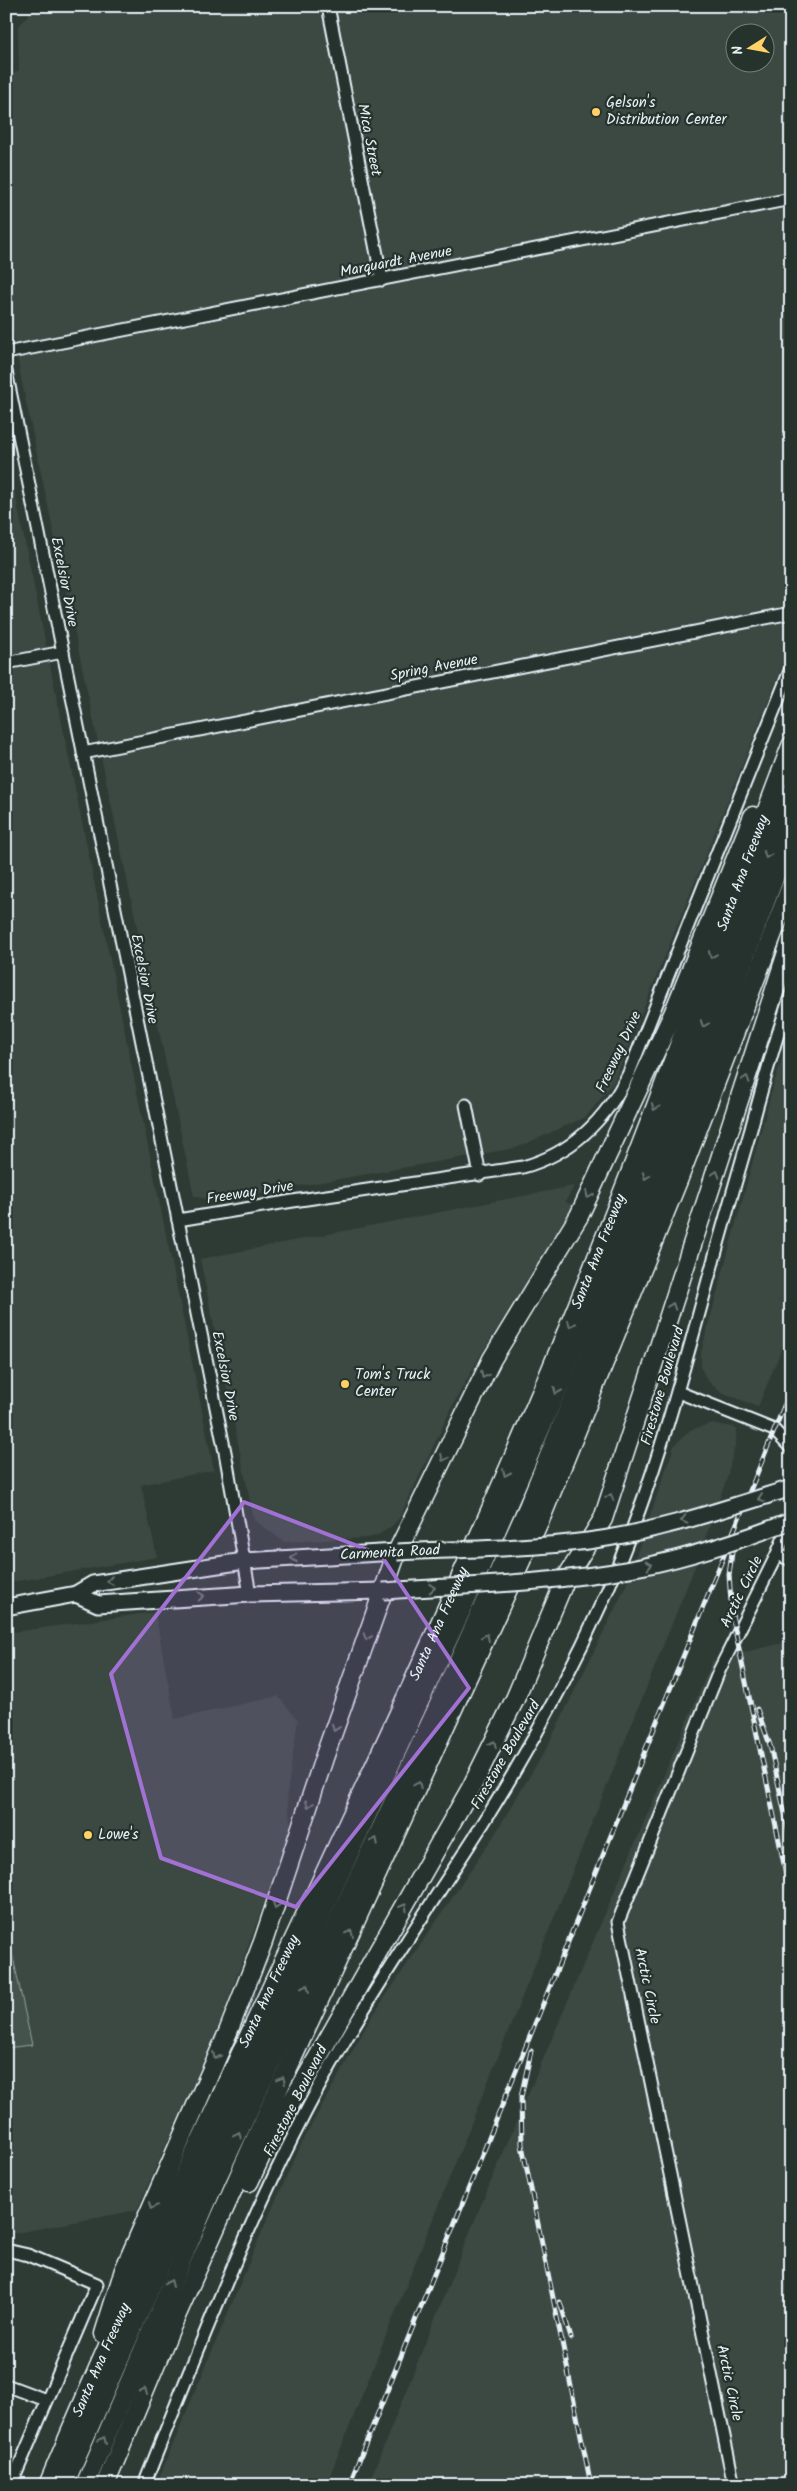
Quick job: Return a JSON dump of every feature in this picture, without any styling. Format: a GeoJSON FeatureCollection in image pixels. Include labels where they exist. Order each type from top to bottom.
{"type":"FeatureCollection","features":[{"type":"Feature","properties":{"kind":"highway"},"geometry":{"type":"LineString","coordinates":[[77,2417],[124,2270],[228,2032],[263,1942],[324,1758],[397,1552],[492,1359],[580,1216],[672,1014],[742,840],[791,734]]}},
{"type":"Feature","properties":{"kind":"highway","name":"Santa Ana Freeway"},"geometry":{"type":"LineString","coordinates":[[48,2485],[192,2160],[326,1874],[525,1432],[598,1259],[791,746]]}},
{"type":"Feature","properties":{"kind":"highway"},"geometry":{"type":"LineString","coordinates":[[64,2485],[178,2226],[464,1605],[531,1452],[635,1204],[791,794]]}},
{"type":"Feature","properties":{"kind":"highway"},"geometry":{"type":"LineString","coordinates":[[85,2485],[212,2189],[435,1713],[528,1507],[652,1206],[791,833]]}},
{"type":"Feature","properties":{"kind":"highway"},"geometry":{"type":"LineString","coordinates":[[105,2485],[169,2332],[259,2131],[543,1513],[669,1204],[791,886]]}},
{"type":"Feature","properties":{"kind":"highway"},"geometry":{"type":"LineString","coordinates":[[169,2332],[221,2241],[268,2141],[311,2070],[471,1788],[515,1699],[566,1578],[603,1518],[791,940]]}},
{"type":"Feature","properties":{"kind":"main road","name":"Carmenita Road"},"geometry":{"type":"LineString","coordinates":[[6,1606],[76,1594],[93,1584],[244,1561],[343,1554],[513,1548],[589,1540],[706,1514],[791,1488]]}},
{"type":"Feature","properties":{"kind":"main road"},"geometry":{"type":"LineString","coordinates":[[76,1594],[98,1604],[250,1594],[383,1591],[566,1578],[665,1561],[791,1521]]}},
{"type":"Feature","properties":{"kind":"street","name":"Mica Street"},"geometry":{"type":"LineString","coordinates":[[328,6],[382,280]]}},
{"type":"Feature","properties":{"kind":"street","name":"Marquardt Avenue"},"geometry":{"type":"LineString","coordinates":[[6,354],[791,199]]}},
{"type":"Feature","properties":{"kind":"street","name":"Excelsior Drive"},"geometry":{"type":"LineString","coordinates":[[6,371],[178,1220],[232,1491],[250,1594]]}},
{"type":"Feature","properties":{"kind":"street","name":"Spring Avenue"},"geometry":{"type":"LineString","coordinates":[[83,753],[791,613]]}},
{"type":"Feature","properties":{"kind":"street"},"geometry":{"type":"LineString","coordinates":[[6,663],[63,652]]}},
{"type":"Feature","properties":{"kind":"street","name":"Freeway Drive"},"geometry":{"type":"LineString","coordinates":[[178,1220],[293,1201],[523,1168],[558,1153],[597,1123],[619,1095],[728,830],[791,668]]}},
{"type":"Feature","properties":{"kind":"street","name":"Firestone Boulevard"},"geometry":{"type":"LineString","coordinates":[[144,2485],[250,2226],[299,2125],[342,2045],[386,1972],[486,1819],[563,1687],[632,1532],[678,1392],[745,1148],[791,995]]}},
{"type":"Feature","properties":{"kind":"street"},"geometry":{"type":"LineString","coordinates":[[466,1105],[480,1174]]}},
{"type":"Feature","properties":{"kind":"street"},"geometry":{"type":"LineString","coordinates":[[678,1392],[774,1430],[791,1448]]}},
{"type":"Feature","properties":{"kind":"street","name":"Arctic Circle"},"geometry":{"type":"LineString","coordinates":[[734,2485],[618,1922],[719,1671],[777,1554],[791,1521]]}},
{"type":"Feature","properties":{"kind":"street"},"geometry":{"type":"LineString","coordinates":[[777,1554],[791,1560]]}},
{"type":"Feature","properties":{"kind":"street"},"geometry":{"type":"LineString","coordinates":[[6,2250],[28,2255],[97,2284],[11,2485]]}},
{"type":"Feature","properties":{"kind":"street"},"geometry":{"type":"LineString","coordinates":[[6,2385],[46,2400]]}},
{"type":"Feature","properties":{"kind":"highlighted area"},"geometry":{"type":"Polygon","coordinates":[[[244,1502],[381,1555],[469,1688],[296,1907],[161,1858],[111,1674],[244,1502]]]}},
{"type":"Feature","properties":{"kind":"shaded area"},"geometry":{"type":"Polygon","coordinates":[[[36,6],[791,6],[791,645],[614,1082],[586,1117],[516,1148],[213,1201],[194,1196],[22,383],[6,297],[6,78],[19,70],[18,27],[36,6]]]}},
{"type":"Feature","properties":{"kind":"shaded area"},"geometry":{"type":"Polygon","coordinates":[[[6,449],[214,1470],[141,1485],[157,1557],[6,1583],[6,449]]]}},
{"type":"Feature","properties":{"kind":"shaded area"},"geometry":{"type":"Polygon","coordinates":[[[791,1030],[791,1326],[758,1407],[719,1391],[707,1380],[701,1368],[701,1352],[774,1083],[791,1030]]]}},
{"type":"Feature","properties":{"kind":"shaded area","name":"Tom's Truck Center"},"geometry":{"type":"Polygon","coordinates":[[[574,1186],[565,1202],[574,1205],[480,1356],[452,1407],[400,1517],[393,1525],[378,1535],[368,1538],[284,1542],[254,1520],[200,1259],[574,1186]]]}},
{"type":"Feature","properties":{"kind":"shaded area"},"geometry":{"type":"Polygon","coordinates":[[[712,1423],[736,1428],[736,1441],[727,1478],[694,1569],[326,2485],[156,2485],[263,2229],[304,2138],[371,2018],[493,1837],[546,1749],[625,1588],[674,1446],[690,1430],[712,1423]]]}},
{"type":"Feature","properties":{"kind":"shaded area"},"geometry":{"type":"Polygon","coordinates":[[[155,1612],[175,1719],[278,1696],[298,1720],[287,1794],[291,1830],[216,2033],[137,2210],[6,2235],[6,1633],[155,1612]]]}},
{"type":"Feature","properties":{"kind":"shaded area"},"geometry":{"type":"Polygon","coordinates":[[[791,1641],[791,2485],[368,2485],[478,2212],[713,1660],[791,1641]]]}},
{"type":"Feature","properties":{"kind":"shaded area"},"geometry":{"type":"Polygon","coordinates":[[[6,1934],[8,1934],[32,2045],[6,2048],[6,1934]]]}},
{"type":"Feature","properties":{"kind":"railway"},"geometry":{"type":"LineString","coordinates":[[349,2485],[791,1389]]}},
{"type":"Feature","properties":{"kind":"railway"},"geometry":{"type":"LineString","coordinates":[[733,1545],[729,1575],[732,1615],[791,1898]]}},
{"type":"Feature","properties":{"kind":"railway"},"geometry":{"type":"LineString","coordinates":[[757,1709],[770,1745],[791,1842]]}},
{"type":"Feature","properties":{"kind":"railway"},"geometry":{"type":"LineString","coordinates":[[531,2051],[521,2097],[522,2145],[591,2485]]}},
{"type":"Feature","properties":{"kind":"railway"},"geometry":{"type":"LineString","coordinates":[[560,2302],[571,2338]]}},
{"type":"Feature","properties":{"kind":"place","name":"Gelson's Distribution Center"},"geometry":{"type":"Point","coordinates":[596,112]}},
{"type":"Feature","properties":{"kind":"place","name":"Tom's Truck Center"},"geometry":{"type":"Point","coordinates":[345,1384]}},
{"type":"Feature","properties":{"kind":"place","name":"Lowe's"},"geometry":{"type":"Point","coordinates":[88,1835]}}]}
